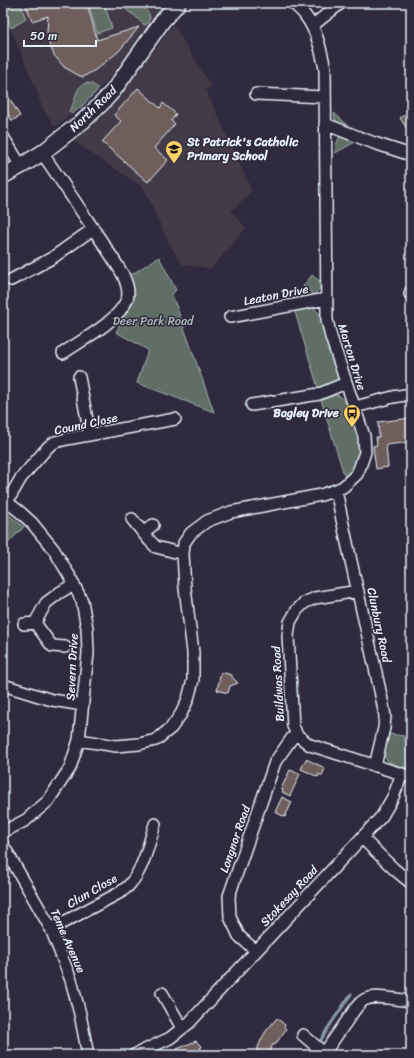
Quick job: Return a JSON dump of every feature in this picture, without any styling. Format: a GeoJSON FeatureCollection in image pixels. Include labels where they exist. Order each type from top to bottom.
{"type":"FeatureCollection","features":[{"type":"Feature","properties":{"kind":"street","name":"North Road"},"geometry":{"type":"LineString","coordinates":[[3,176],[42,153],[90,114],[113,91],[178,3]]}},
{"type":"Feature","properties":{"kind":"street","name":"Marton Drive"},"geometry":{"type":"LineString","coordinates":[[79,740],[116,746],[139,744],[156,740],[170,728],[181,714],[188,700],[194,680],[193,652],[185,588],[183,554],[184,543],[191,534],[207,521],[231,512],[321,495],[336,490],[347,484],[357,474],[366,452],[364,436],[331,337],[327,320],[324,69],[320,48],[312,26],[304,14],[293,3]]}},
{"type":"Feature","properties":{"kind":"street"},"geometry":{"type":"LineString","coordinates":[[312,26],[341,3]]}},
{"type":"Feature","properties":{"kind":"street"},"geometry":{"type":"LineString","coordinates":[[256,94],[324,97]]}},
{"type":"Feature","properties":{"kind":"street"},"geometry":{"type":"LineString","coordinates":[[324,124],[411,156]]}},
{"type":"Feature","properties":{"kind":"street"},"geometry":{"type":"LineString","coordinates":[[3,137],[21,166]]}},
{"type":"Feature","properties":{"kind":"street"},"geometry":{"type":"LineString","coordinates":[[42,153],[123,276],[128,288],[128,297],[121,310],[115,317],[62,353]]}},
{"type":"Feature","properties":{"kind":"street"},"geometry":{"type":"LineString","coordinates":[[11,280],[52,258],[93,229]]}},
{"type":"Feature","properties":{"kind":"street"},"geometry":{"type":"LineString","coordinates":[[411,291],[411,295]]}},
{"type":"Feature","properties":{"kind":"street","name":"Leaton Drive"},"geometry":{"type":"LineString","coordinates":[[230,317],[326,299]]}},
{"type":"Feature","properties":{"kind":"street"},"geometry":{"type":"LineString","coordinates":[[79,378],[90,435]]}},
{"type":"Feature","properties":{"kind":"street"},"geometry":{"type":"LineString","coordinates":[[252,406],[318,394],[346,383]]}},
{"type":"Feature","properties":{"kind":"street"},"geometry":{"type":"LineString","coordinates":[[355,407],[411,394]]}},
{"type":"Feature","properties":{"kind":"street","name":"Cound Close"},"geometry":{"type":"LineString","coordinates":[[5,501],[20,478],[48,447],[55,442],[174,419]]}},
{"type":"Feature","properties":{"kind":"street","name":"Clunbury Road"},"geometry":{"type":"LineString","coordinates":[[336,490],[385,716],[384,728],[375,766]]}},
{"type":"Feature","properties":{"kind":"street","name":"Severn Drive"},"geometry":{"type":"LineString","coordinates":[[3,832],[26,820],[48,801],[70,768],[79,740],[88,653],[88,628],[82,601],[74,584],[54,550],[36,528],[20,512],[5,501]]}},
{"type":"Feature","properties":{"kind":"street"},"geometry":{"type":"LineString","coordinates":[[132,519],[156,547],[183,554]]}},
{"type":"Feature","properties":{"kind":"street"},"geometry":{"type":"LineString","coordinates":[[143,533],[153,525]]}},
{"type":"Feature","properties":{"kind":"street"},"geometry":{"type":"LineString","coordinates":[[65,647],[52,646],[29,623],[46,603],[74,584]]}},
{"type":"Feature","properties":{"kind":"street","name":"Buildwas Road"},"geometry":{"type":"LineString","coordinates":[[358,591],[315,598],[304,603],[297,610],[290,622],[288,636],[293,726],[297,735],[310,745],[406,776]]}},
{"type":"Feature","properties":{"kind":"street"},"geometry":{"type":"LineString","coordinates":[[3,685],[52,700],[83,705]]}},
{"type":"Feature","properties":{"kind":"street","name":"Longnor Road"},"geometry":{"type":"LineString","coordinates":[[256,951],[239,936],[230,917],[228,896],[275,762],[292,738],[297,735]]}},
{"type":"Feature","properties":{"kind":"street","name":"Stokesay Road"},"geometry":{"type":"LineString","coordinates":[[134,1055],[170,1038],[189,1023],[382,816],[406,776]]}},
{"type":"Feature","properties":{"kind":"street","name":"Clun Close"},"geometry":{"type":"LineString","coordinates":[[51,929],[121,892],[129,885],[136,877],[156,824]]}},
{"type":"Feature","properties":{"kind":"street"},"geometry":{"type":"LineString","coordinates":[[362,838],[411,883]]}},
{"type":"Feature","properties":{"kind":"street","name":"Teme Avenue"},"geometry":{"type":"LineString","coordinates":[[3,845],[51,929],[71,980],[80,1014],[88,1055]]}},
{"type":"Feature","properties":{"kind":"street"},"geometry":{"type":"LineString","coordinates":[[162,993],[182,1028]]}},
{"type":"Feature","properties":{"kind":"street"},"geometry":{"type":"LineString","coordinates":[[306,1038],[323,1053],[358,1005],[364,1000],[379,998],[411,1001]]}},
{"type":"Feature","properties":{"kind":"shaded area"},"geometry":{"type":"Polygon","coordinates":[[[3,3],[162,3],[130,51],[106,82],[81,107],[55,127],[42,107],[35,86],[3,11],[3,3]]]}},
{"type":"Feature","properties":{"kind":"shaded area","name":"St Patrick's Catholic Primary School"},"geometry":{"type":"Polygon","coordinates":[[[173,24],[211,86],[206,90],[252,191],[231,211],[246,228],[211,269],[182,264],[168,242],[144,188],[73,141],[103,114],[147,60],[173,24]]]}},
{"type":"Feature","properties":{"kind":"green space"},"geometry":{"type":"Polygon","coordinates":[[[3,3],[20,3],[26,19],[11,28],[3,11],[3,3]]]}},
{"type":"Feature","properties":{"kind":"green space"},"geometry":{"type":"Polygon","coordinates":[[[96,3],[104,3],[112,28],[97,33],[89,6],[96,3]]]}},
{"type":"Feature","properties":{"kind":"green space"},"geometry":{"type":"Polygon","coordinates":[[[119,3],[140,3],[149,14],[150,19],[146,25],[143,24],[119,3]]]}},
{"type":"Feature","properties":{"kind":"green space"},"geometry":{"type":"Polygon","coordinates":[[[86,83],[92,84],[99,89],[72,114],[69,111],[77,92],[82,85],[86,83]]]}},
{"type":"Feature","properties":{"kind":"green space"},"geometry":{"type":"Polygon","coordinates":[[[334,113],[352,129],[340,125],[335,120],[334,113]]]}},
{"type":"Feature","properties":{"kind":"green space"},"geometry":{"type":"Polygon","coordinates":[[[343,136],[357,141],[335,153],[339,138],[343,136]]]}},
{"type":"Feature","properties":{"kind":"green space","name":"Deer Park Road"},"geometry":{"type":"Polygon","coordinates":[[[159,257],[176,290],[172,294],[214,412],[137,383],[148,350],[116,332],[135,294],[129,276],[159,257]]]}},
{"type":"Feature","properties":{"kind":"green space"},"geometry":{"type":"Polygon","coordinates":[[[312,275],[322,283],[314,295],[303,286],[312,275]]]}},
{"type":"Feature","properties":{"kind":"green space"},"geometry":{"type":"Polygon","coordinates":[[[301,290],[309,298],[292,301],[301,290]]]}},
{"type":"Feature","properties":{"kind":"green space"},"geometry":{"type":"Polygon","coordinates":[[[312,307],[321,317],[325,336],[338,376],[334,384],[319,391],[294,309],[312,307]]]}},
{"type":"Feature","properties":{"kind":"green space"},"geometry":{"type":"Polygon","coordinates":[[[335,395],[340,396],[347,404],[360,438],[361,450],[352,472],[345,478],[321,400],[335,395]]]}},
{"type":"Feature","properties":{"kind":"green space"},"geometry":{"type":"Polygon","coordinates":[[[3,510],[24,527],[3,548],[3,510]]]}},
{"type":"Feature","properties":{"kind":"green space"},"geometry":{"type":"Polygon","coordinates":[[[389,734],[404,736],[411,769],[390,763],[385,757],[384,751],[386,737],[389,734]]]}},
{"type":"Feature","properties":{"kind":"building"},"geometry":{"type":"Polygon","coordinates":[[[31,3],[87,3],[97,40],[139,27],[118,52],[95,70],[83,77],[64,67],[54,55],[49,44],[47,32],[48,16],[32,21],[26,5],[31,3]]]}},
{"type":"Feature","properties":{"kind":"building"},"geometry":{"type":"Polygon","coordinates":[[[3,88],[20,116],[12,121],[3,105],[3,88]]]}},
{"type":"Feature","properties":{"kind":"building"},"geometry":{"type":"Polygon","coordinates":[[[138,88],[160,108],[163,103],[176,114],[171,121],[175,124],[154,148],[168,160],[148,182],[102,142],[121,121],[114,115],[138,88]]]}},
{"type":"Feature","properties":{"kind":"building"},"geometry":{"type":"Polygon","coordinates":[[[411,111],[411,135],[400,118],[411,111]]]}},
{"type":"Feature","properties":{"kind":"building"},"geometry":{"type":"Polygon","coordinates":[[[411,418],[411,442],[386,445],[388,467],[376,469],[373,446],[377,445],[376,437],[379,437],[378,422],[411,418]]]}},
{"type":"Feature","properties":{"kind":"building"},"geometry":{"type":"Polygon","coordinates":[[[221,672],[232,675],[238,683],[230,686],[228,693],[217,690],[221,672]]]}},
{"type":"Feature","properties":{"kind":"building"},"geometry":{"type":"Polygon","coordinates":[[[306,759],[325,768],[322,776],[319,774],[318,777],[301,769],[306,759]]]}},
{"type":"Feature","properties":{"kind":"building"},"geometry":{"type":"Polygon","coordinates":[[[290,770],[300,774],[290,796],[282,792],[283,790],[281,789],[290,770]]]}},
{"type":"Feature","properties":{"kind":"building"},"geometry":{"type":"Polygon","coordinates":[[[282,797],[292,802],[285,817],[275,812],[282,797]]]}},
{"type":"Feature","properties":{"kind":"building"},"geometry":{"type":"Polygon","coordinates":[[[277,1018],[285,1025],[284,1027],[286,1029],[275,1045],[273,1044],[268,1055],[255,1055],[266,1031],[277,1018]]]}},
{"type":"Feature","properties":{"kind":"building"},"geometry":{"type":"Polygon","coordinates":[[[196,1041],[202,1047],[200,1048],[201,1050],[191,1055],[179,1055],[177,1049],[196,1041]]]}},
{"type":"Feature","properties":{"kind":"waterway"},"geometry":{"type":"LineString","coordinates":[[318,1045],[351,994]]}},
{"type":"Feature","properties":{"kind":"place","name":"St Patrick's Catholic Primary School"},"geometry":{"type":"Point","coordinates":[174,164]}},
{"type":"Feature","properties":{"kind":"place","name":"Bagley Drive"},"geometry":{"type":"Point","coordinates":[352,428]}}]}
